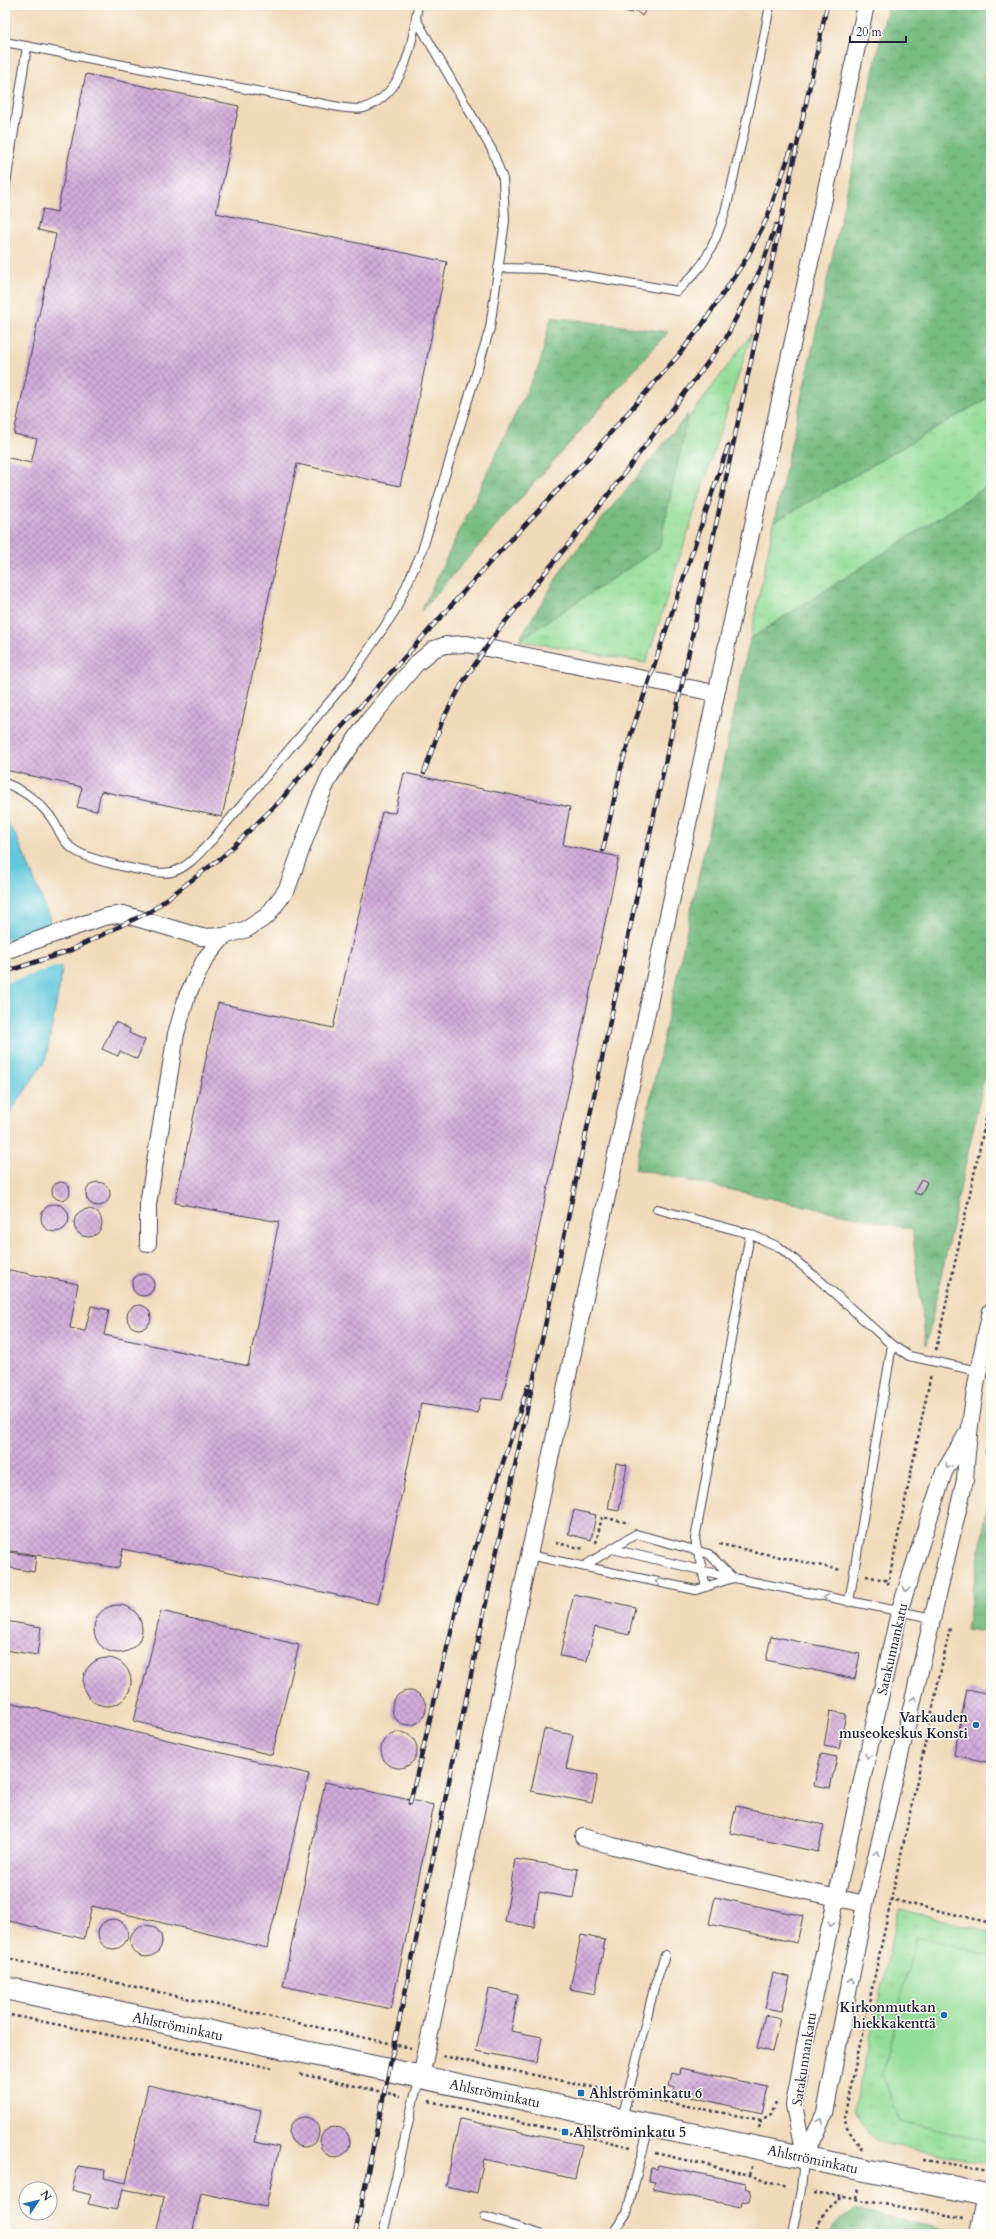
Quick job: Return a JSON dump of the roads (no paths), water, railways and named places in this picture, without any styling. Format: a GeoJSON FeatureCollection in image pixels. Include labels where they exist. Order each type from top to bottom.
{"type":"FeatureCollection","features":[{"type":"Feature","properties":{"kind":"street"},"geometry":{"type":"LineString","coordinates":[[421,2077],[529,1555],[715,693],[866,5]]}},
{"type":"Feature","properties":{"kind":"street"},"geometry":{"type":"LineString","coordinates":[[5,951],[104,917],[123,914],[201,937],[224,936],[247,929],[267,916],[283,894],[300,856],[319,800],[330,776],[369,720],[416,664],[434,649],[446,645],[467,644],[715,693]]}},
{"type":"Feature","properties":{"kind":"street"},"geometry":{"type":"LineString","coordinates":[[148,1244],[148,1204],[176,1034],[187,996],[205,959],[224,936]]}},
{"type":"Feature","properties":{"kind":"street","name":"Satakunnankatu"},"geometry":{"type":"LineString","coordinates":[[804,2156],[825,2113],[865,1904],[965,1480],[968,1432],[983,1367],[991,1311]]}},
{"type":"Feature","properties":{"kind":"street","name":"Satakunnankatu"},"geometry":{"type":"LineString","coordinates":[[804,2156],[794,2105],[810,2017],[900,1612],[944,1472],[968,1432]]}},
{"type":"Feature","properties":{"kind":"street"},"geometry":{"type":"LineString","coordinates":[[583,1837],[693,1866],[865,1904]]}},
{"type":"Feature","properties":{"kind":"street","name":"Ahlströminkatu"},"geometry":{"type":"LineString","coordinates":[[5,1988],[622,2120],[989,2195]]}},
{"type":"Feature","properties":{"kind":"street"},"geometry":{"type":"LineString","coordinates":[[979,2228],[989,2195]]}},
{"type":"Feature","properties":{"kind":"lane"},"geometry":{"type":"LineString","coordinates":[[5,42],[339,107],[363,108],[384,96],[399,78],[412,43],[418,5]]}},
{"type":"Feature","properties":{"kind":"lane"},"geometry":{"type":"LineString","coordinates":[[498,268],[544,269],[677,291],[700,268],[718,234],[729,198],[760,64],[770,5]]}},
{"type":"Feature","properties":{"kind":"lane"},"geometry":{"type":"LineString","coordinates":[[5,783],[21,789],[42,806],[62,839],[73,849],[91,858],[143,870],[172,872],[190,863],[212,840],[348,680],[395,611],[422,551],[490,328],[505,221],[503,179],[492,150],[416,19]]}},
{"type":"Feature","properties":{"kind":"lane"},"geometry":{"type":"LineString","coordinates":[[5,190],[27,46]]}},
{"type":"Feature","properties":{"kind":"lane"},"geometry":{"type":"LineString","coordinates":[[657,1209],[750,1234],[779,1247],[816,1277],[892,1345],[909,1356],[933,1363],[983,1367]]}},
{"type":"Feature","properties":{"kind":"lane"},"geometry":{"type":"LineString","coordinates":[[706,1587],[695,1539],[750,1234]]}},
{"type":"Feature","properties":{"kind":"lane"},"geometry":{"type":"LineString","coordinates":[[849,1602],[892,1345]]}},
{"type":"Feature","properties":{"kind":"lane"},"geometry":{"type":"LineString","coordinates":[[584,1566],[636,1534],[709,1554],[734,1578]]}},
{"type":"Feature","properties":{"kind":"lane"},"geometry":{"type":"LineString","coordinates":[[612,1549],[734,1578],[883,1610],[933,1618]]}},
{"type":"Feature","properties":{"kind":"lane"},"geometry":{"type":"LineString","coordinates":[[529,1555],[696,1590],[734,1578]]}},
{"type":"Feature","properties":{"kind":"lane"},"geometry":{"type":"LineString","coordinates":[[622,2120],[654,1988],[665,1954]]}},
{"type":"Feature","properties":{"kind":"lane"},"geometry":{"type":"LineString","coordinates":[[383,2234],[414,2098],[421,2077]]}},
{"type":"Feature","properties":{"kind":"lane"},"geometry":{"type":"LineString","coordinates":[[612,2234],[627,2213],[649,2125]]}},
{"type":"Feature","properties":{"kind":"lane"},"geometry":{"type":"LineString","coordinates":[[792,2234],[801,2190],[804,2156]]}},
{"type":"Feature","properties":{"kind":"lane"},"geometry":{"type":"LineString","coordinates":[[485,2217],[540,2234]]}},
{"type":"Feature","properties":{"kind":"water"},"geometry":{"type":"Polygon","coordinates":[[[5,820],[17,837],[49,917],[62,972],[46,1059],[5,1121],[5,820]]]}},
{"type":"Feature","properties":{"kind":"railway"},"geometry":{"type":"LineString","coordinates":[[355,2234],[493,1569],[827,5]]}},
{"type":"Feature","properties":{"kind":"railway"},"geometry":{"type":"LineString","coordinates":[[5,972],[69,951],[151,911],[222,857],[280,801],[339,730],[493,559],[590,456],[677,357],[702,325],[748,256],[767,218],[792,147]]}},
{"type":"Feature","properties":{"kind":"railway"},"geometry":{"type":"LineString","coordinates":[[424,773],[443,719],[463,682],[496,633],[602,503],[726,338],[762,266],[776,225]]}},
{"type":"Feature","properties":{"kind":"railway"},"geometry":{"type":"LineString","coordinates":[[603,850],[621,768],[630,737],[728,446]]}},
{"type":"Feature","properties":{"kind":"railway"},"geometry":{"type":"LineString","coordinates":[[410,1803],[460,1594],[528,1386]]}},
{"type":"Feature","properties":{"kind":"place","name":"Varkauden museokeskus Konsti"},"geometry":{"type":"Point","coordinates":[976,1725]}},
{"type":"Feature","properties":{"kind":"place","name":"Kirkonmutkan hiekkakenttä"},"geometry":{"type":"Point","coordinates":[944,2015]}},
{"type":"Feature","properties":{"kind":"place","name":"Ahlströminkatu 6"},"geometry":{"type":"Point","coordinates":[581,2093]}},
{"type":"Feature","properties":{"kind":"place","name":"Ahlströminkatu 5"},"geometry":{"type":"Point","coordinates":[565,2132]}}]}
